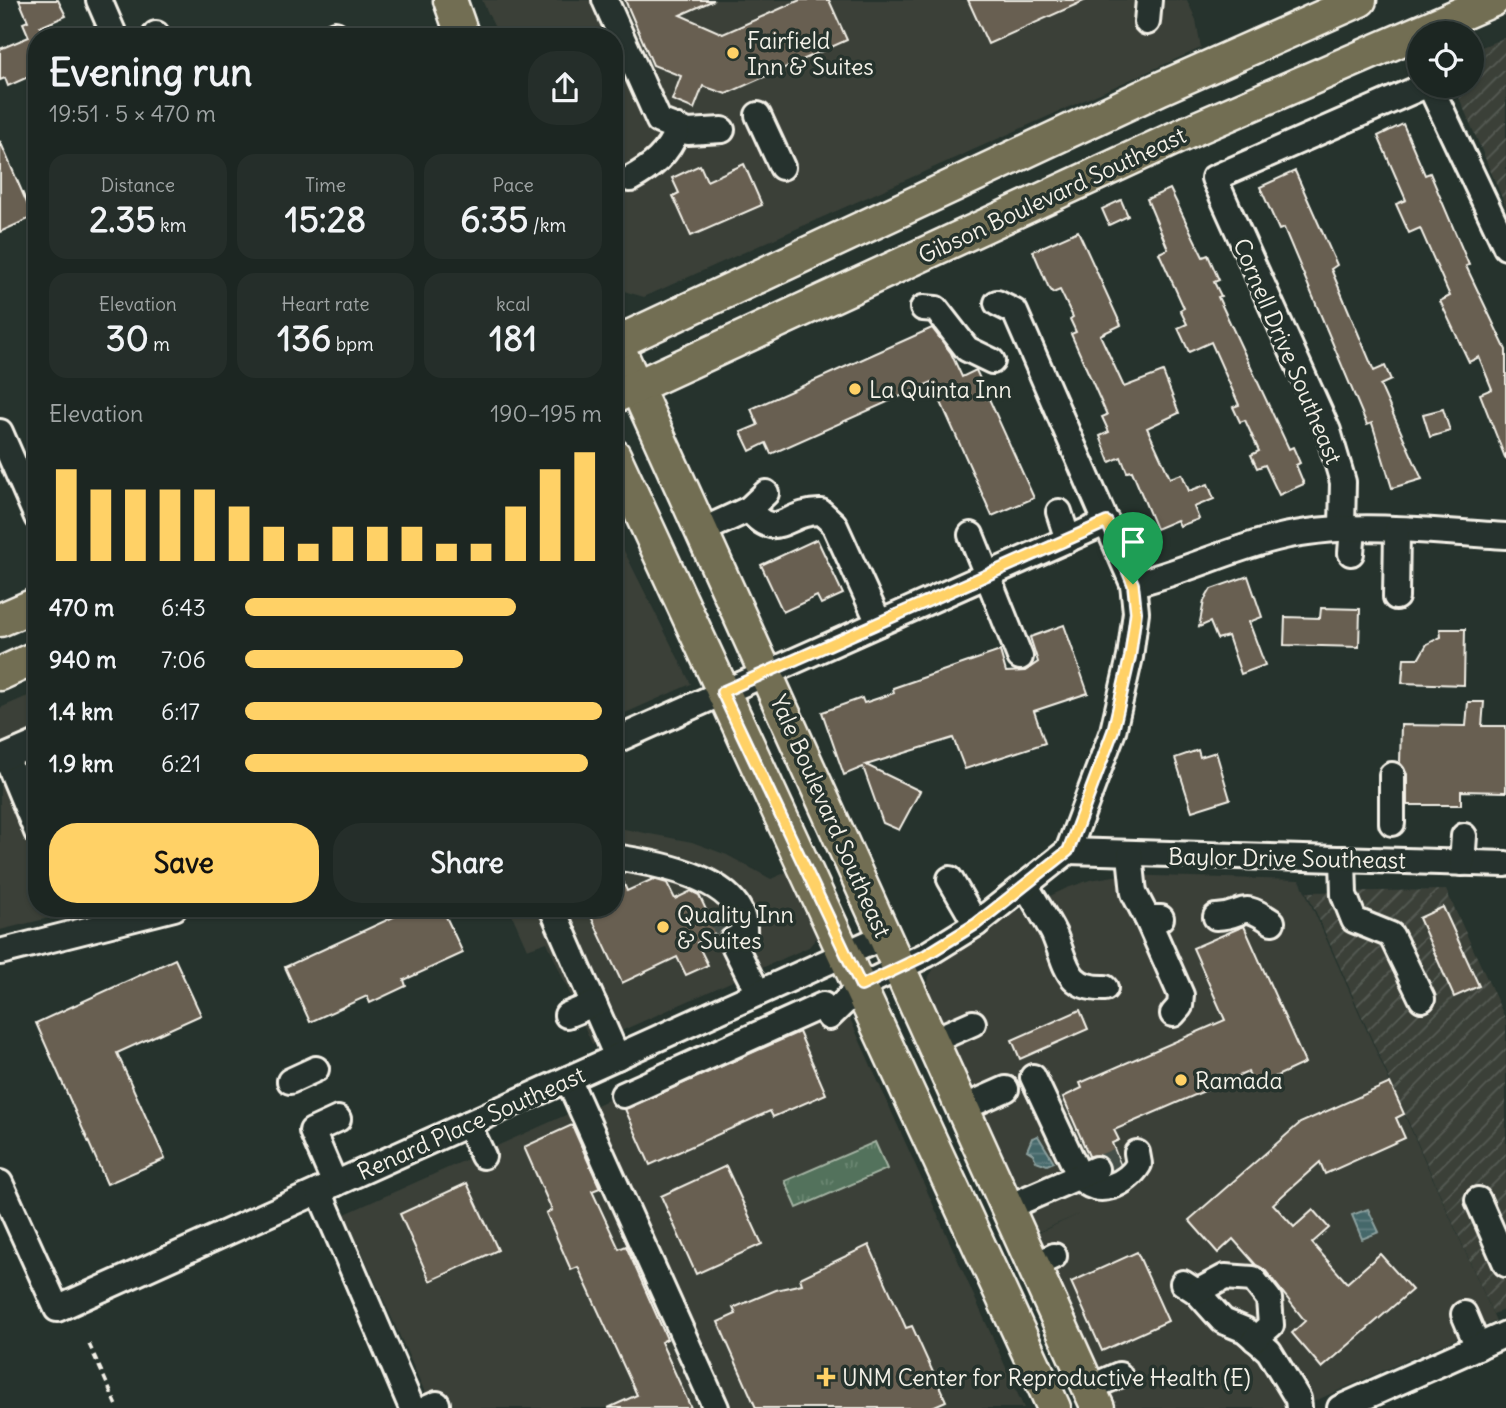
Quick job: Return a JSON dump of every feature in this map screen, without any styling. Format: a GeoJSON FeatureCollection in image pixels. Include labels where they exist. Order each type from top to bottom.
{"type":"FeatureCollection","features":[{"type":"Feature","properties":{"kind":"main road"},"geometry":{"type":"LineString","coordinates":[[450,0],[460,28]]}},
{"type":"Feature","properties":{"kind":"main road"},"geometry":{"type":"LineString","coordinates":[[623,338],[1159,89],[1360,0]]}},
{"type":"Feature","properties":{"kind":"main road","name":"Gibson Boulevard Southeast"},"geometry":{"type":"LineString","coordinates":[[625,392],[1197,128],[1493,0]]}},
{"type":"Feature","properties":{"kind":"main road","name":"Yale Boulevard Southeast"},"geometry":{"type":"LineString","coordinates":[[625,392],[699,532],[766,672],[1008,1208],[1044,1261],[1094,1398]]}},
{"type":"Feature","properties":{"kind":"main road","name":"Yale Boulevard Southeast"},"geometry":{"type":"LineString","coordinates":[[623,475],[1054,1408]]}},
{"type":"Feature","properties":{"kind":"main road"},"geometry":{"type":"LineString","coordinates":[[0,620],[28,608]]}},
{"type":"Feature","properties":{"kind":"main road"},"geometry":{"type":"LineString","coordinates":[[0,674],[28,661]]}},
{"type":"Feature","properties":{"kind":"street"},"geometry":{"type":"LineString","coordinates":[[99,0],[111,28]]}},
{"type":"Feature","properties":{"kind":"street"},"geometry":{"type":"LineString","coordinates":[[593,1],[608,28]]}},
{"type":"Feature","properties":{"kind":"street"},"geometry":{"type":"LineString","coordinates":[[623,56],[659,121],[677,130],[722,130]]}},
{"type":"Feature","properties":{"kind":"street","name":"Cornell Drive Southeast"},"geometry":{"type":"LineString","coordinates":[[1349,536],[1343,482],[1328,431],[1214,178],[1407,93]]}},
{"type":"Feature","properties":{"kind":"street"},"geometry":{"type":"LineString","coordinates":[[1436,98],[1506,247]]}},
{"type":"Feature","properties":{"kind":"street"},"geometry":{"type":"LineString","coordinates":[[758,115],[782,167]]}},
{"type":"Feature","properties":{"kind":"street"},"geometry":{"type":"LineString","coordinates":[[630,179],[653,166],[673,141],[677,130]]}},
{"type":"Feature","properties":{"kind":"street"},"geometry":{"type":"LineString","coordinates":[[623,1095],[823,1005],[829,1017],[861,986],[899,969],[976,924],[1068,851],[1113,731],[1132,646],[1136,612],[1133,584],[1015,312],[997,303]]}},
{"type":"Feature","properties":{"kind":"street"},"geometry":{"type":"LineString","coordinates":[[923,307],[936,309],[967,349],[992,361]]}},
{"type":"Feature","properties":{"kind":"street"},"geometry":{"type":"LineString","coordinates":[[0,432],[28,496]]}},
{"type":"Feature","properties":{"kind":"street"},"geometry":{"type":"LineString","coordinates":[[699,532],[758,501],[760,524],[770,526],[809,512],[821,512],[834,524],[879,623]]}},
{"type":"Feature","properties":{"kind":"street"},"geometry":{"type":"LineString","coordinates":[[1059,512],[1068,540]]}},
{"type":"Feature","properties":{"kind":"street"},"geometry":{"type":"LineString","coordinates":[[623,737],[1107,522]]}},
{"type":"Feature","properties":{"kind":"street"},"geometry":{"type":"LineString","coordinates":[[1396,597],[1397,530]]}},
{"type":"Feature","properties":{"kind":"street"},"geometry":{"type":"LineString","coordinates":[[1133,584],[1165,577],[1214,557],[1277,537],[1349,536],[1397,530],[1506,536]]}},
{"type":"Feature","properties":{"kind":"street"},"geometry":{"type":"LineString","coordinates":[[971,535],[1020,657]]}},
{"type":"Feature","properties":{"kind":"street"},"geometry":{"type":"LineString","coordinates":[[28,747],[3,758],[28,812]]}},
{"type":"Feature","properties":{"kind":"street"},"geometry":{"type":"LineString","coordinates":[[1391,861],[1396,823],[1392,775]]}},
{"type":"Feature","properties":{"kind":"street"},"geometry":{"type":"LineString","coordinates":[[1462,863],[1464,836]]}},
{"type":"Feature","properties":{"kind":"street","name":"Baylor Drive Southeast"},"geometry":{"type":"LineString","coordinates":[[1068,851],[1130,855],[1506,864]]}},
{"type":"Feature","properties":{"kind":"street"},"geometry":{"type":"LineString","coordinates":[[1130,855],[1134,893],[1154,918],[1157,967],[1181,995],[1180,1006],[1173,1014]]}},
{"type":"Feature","properties":{"kind":"street"},"geometry":{"type":"LineString","coordinates":[[623,858],[661,863],[729,895],[745,918],[744,933],[725,927]]}},
{"type":"Feature","properties":{"kind":"street"},"geometry":{"type":"LineString","coordinates":[[1343,859],[1344,895],[1354,920],[1391,935],[1422,999]]}},
{"type":"Feature","properties":{"kind":"street"},"geometry":{"type":"LineString","coordinates":[[950,879],[976,924]]}},
{"type":"Feature","properties":{"kind":"street"},"geometry":{"type":"LineString","coordinates":[[1026,886],[1054,935],[1072,978],[1086,988],[1105,988]]}},
{"type":"Feature","properties":{"kind":"street"},"geometry":{"type":"LineString","coordinates":[[714,887],[725,927],[758,993]]}},
{"type":"Feature","properties":{"kind":"street"},"geometry":{"type":"LineString","coordinates":[[1216,917],[1243,908],[1254,910],[1272,922]]}},
{"type":"Feature","properties":{"kind":"street"},"geometry":{"type":"LineString","coordinates":[[0,952],[138,917]]}},
{"type":"Feature","properties":{"kind":"street"},"geometry":{"type":"LineString","coordinates":[[556,917],[617,1057]]}},
{"type":"Feature","properties":{"kind":"street","name":"Renard Place Southeast"},"geometry":{"type":"LineString","coordinates":[[3,1198],[57,1309],[885,936]]}},
{"type":"Feature","properties":{"kind":"street"},"geometry":{"type":"LineString","coordinates":[[567,1015],[594,1003]]}},
{"type":"Feature","properties":{"kind":"street"},"geometry":{"type":"LineString","coordinates":[[932,1041],[973,1023]]}},
{"type":"Feature","properties":{"kind":"street"},"geometry":{"type":"LineString","coordinates":[[290,1081],[316,1069]]}},
{"type":"Feature","properties":{"kind":"street"},"geometry":{"type":"LineString","coordinates":[[1008,1208],[1115,1162],[1033,1077]]}},
{"type":"Feature","properties":{"kind":"street"},"geometry":{"type":"LineString","coordinates":[[568,1079],[716,1408]]}},
{"type":"Feature","properties":{"kind":"street"},"geometry":{"type":"LineString","coordinates":[[963,1108],[1006,1089]]}},
{"type":"Feature","properties":{"kind":"street"},"geometry":{"type":"LineString","coordinates":[[338,1119],[312,1131],[327,1187],[426,1407]]}},
{"type":"Feature","properties":{"kind":"street"},"geometry":{"type":"LineString","coordinates":[[468,1124],[483,1156]]}},
{"type":"Feature","properties":{"kind":"street"},"geometry":{"type":"LineString","coordinates":[[1478,1200],[1506,1264]]}},
{"type":"Feature","properties":{"kind":"street"},"geometry":{"type":"LineString","coordinates":[[1255,1339],[1270,1325],[1269,1299],[1253,1279],[1225,1277],[1190,1288],[1214,1328],[1245,1330],[1255,1339],[1269,1350],[1298,1399],[1300,1408]]}},
{"type":"Feature","properties":{"kind":"street"},"geometry":{"type":"LineString","coordinates":[[1464,1314],[1478,1347]]}},
{"type":"Feature","properties":{"kind":"street"},"geometry":{"type":"LineString","coordinates":[[1340,1408],[1506,1334]]}},
{"type":"Feature","properties":{"kind":"street"},"geometry":{"type":"LineString","coordinates":[[1094,1398],[1119,1374]]}},
{"type":"Feature","properties":{"kind":"path"},"geometry":{"type":"LineString","coordinates":[[89,1344],[118,1408]]}},
{"type":"Feature","properties":{"kind":"shaded area"},"geometry":{"type":"Polygon","coordinates":[[[482,0],[1187,0],[1196,20],[1201,48],[644,297],[623,288],[623,28],[495,28],[482,0]]]}},
{"type":"Feature","properties":{"kind":"shaded area"},"geometry":{"type":"Polygon","coordinates":[[[1506,37],[1506,207],[1459,98],[1484,98],[1484,46],[1506,37]]]}},
{"type":"Feature","properties":{"kind":"shaded area"},"geometry":{"type":"Polygon","coordinates":[[[623,549],[691,684],[623,714],[623,549]]]}},
{"type":"Feature","properties":{"kind":"shaded area"},"geometry":{"type":"Polygon","coordinates":[[[28,696],[28,917],[53,917],[0,930],[0,708],[28,696]]]}},
{"type":"Feature","properties":{"kind":"shaded area"},"geometry":{"type":"Polygon","coordinates":[[[623,829],[692,842],[727,855],[771,879],[789,871],[818,936],[809,947],[592,1044],[547,942],[527,949],[513,917],[623,917],[623,829]]]}},
{"type":"Feature","properties":{"kind":"shaded area"},"geometry":{"type":"Polygon","coordinates":[[[1120,875],[1300,880],[1496,1321],[1299,1408],[1115,1408],[1036,1234],[1079,1214],[1036,1233],[927,989],[929,976],[939,961],[970,944],[1007,916],[1067,888],[1090,880],[1120,875]]]}},
{"type":"Feature","properties":{"kind":"shaded area"},"geometry":{"type":"Polygon","coordinates":[[[1446,890],[1506,1020],[1506,1309],[1493,1314],[1307,892],[1446,890]]]}},
{"type":"Feature","properties":{"kind":"shaded area"},"geometry":{"type":"Polygon","coordinates":[[[839,994],[1024,1408],[703,1408],[575,1115],[839,994]]]}},
{"type":"Feature","properties":{"kind":"shaded area"},"geometry":{"type":"Polygon","coordinates":[[[568,1114],[699,1408],[432,1408],[345,1214],[568,1114]]]}},
{"type":"Feature","properties":{"kind":"green space"},"geometry":{"type":"Polygon","coordinates":[[[875,1142],[887,1169],[797,1208],[785,1181],[875,1142]]]}},
{"type":"Feature","properties":{"kind":"water"},"geometry":{"type":"Polygon","coordinates":[[[1038,1136],[1054,1162],[1047,1165],[1036,1161],[1033,1154],[1027,1150],[1032,1138],[1038,1136]]]}},
{"type":"Feature","properties":{"kind":"water"},"geometry":{"type":"Polygon","coordinates":[[[1368,1209],[1379,1232],[1362,1239],[1352,1215],[1368,1209]]]}},
{"type":"Feature","properties":{"kind":"building"},"geometry":{"type":"Polygon","coordinates":[[[19,0],[58,0],[66,16],[40,28],[28,28],[28,35],[23,23],[28,21],[19,0]]]}},
{"type":"Feature","properties":{"kind":"building","name":"Fairfield Inn & Suites"},"geometry":{"type":"Polygon","coordinates":[[[625,0],[714,0],[680,15],[723,34],[800,0],[829,0],[847,40],[726,94],[703,86],[694,109],[672,100],[681,76],[653,65],[625,0]]]}},
{"type":"Feature","properties":{"kind":"building"},"geometry":{"type":"Polygon","coordinates":[[[968,0],[1086,0],[988,44],[968,0]]]}},
{"type":"Feature","properties":{"kind":"building"},"geometry":{"type":"Polygon","coordinates":[[[28,37],[28,77],[8,86],[5,78],[0,80],[0,49],[28,37]]]}},
{"type":"Feature","properties":{"kind":"building"},"geometry":{"type":"Polygon","coordinates":[[[1403,124],[1425,175],[1430,173],[1469,265],[1466,266],[1506,350],[1506,460],[1480,394],[1492,389],[1479,357],[1469,362],[1440,301],[1450,296],[1420,228],[1409,233],[1396,204],[1406,200],[1378,136],[1403,124]]]}},
{"type":"Feature","properties":{"kind":"building"},"geometry":{"type":"Polygon","coordinates":[[[0,141],[28,205],[28,219],[0,232],[0,141]]]}},
{"type":"Feature","properties":{"kind":"building"},"geometry":{"type":"Polygon","coordinates":[[[744,164],[762,205],[691,236],[673,196],[679,193],[672,178],[700,165],[707,181],[744,164]]]}},
{"type":"Feature","properties":{"kind":"building"},"geometry":{"type":"Polygon","coordinates":[[[1295,171],[1337,265],[1331,269],[1374,371],[1385,366],[1391,380],[1380,385],[1422,479],[1392,488],[1372,423],[1367,425],[1284,228],[1279,230],[1260,187],[1295,171]]]}},
{"type":"Feature","properties":{"kind":"building"},"geometry":{"type":"Polygon","coordinates":[[[1170,189],[1203,257],[1208,255],[1219,280],[1214,282],[1221,296],[1218,297],[1289,449],[1293,447],[1300,463],[1296,465],[1304,484],[1279,495],[1265,465],[1257,468],[1251,455],[1259,451],[1245,420],[1240,422],[1233,407],[1239,405],[1211,342],[1189,352],[1178,328],[1187,324],[1180,310],[1184,308],[1159,253],[1168,249],[1147,199],[1170,189]]]}},
{"type":"Feature","properties":{"kind":"building"},"geometry":{"type":"Polygon","coordinates":[[[1121,200],[1128,216],[1109,225],[1102,209],[1121,200]]]}},
{"type":"Feature","properties":{"kind":"building"},"geometry":{"type":"Polygon","coordinates":[[[1078,231],[1121,325],[1100,335],[1124,387],[1163,372],[1179,413],[1147,428],[1170,478],[1182,474],[1189,491],[1208,484],[1214,499],[1194,507],[1199,519],[1180,526],[1177,520],[1156,529],[1132,471],[1127,472],[1121,457],[1110,462],[1100,436],[1109,432],[1102,417],[1107,415],[1071,334],[1076,332],[1070,319],[1073,317],[1060,290],[1053,293],[1048,286],[1033,251],[1078,231]]]}},
{"type":"Feature","properties":{"kind":"building","name":"La Quinta Inn"},"geometry":{"type":"Polygon","coordinates":[[[932,328],[951,353],[962,377],[976,370],[1034,498],[992,516],[932,382],[771,454],[766,443],[750,451],[741,432],[758,425],[751,409],[932,328]]]}},
{"type":"Feature","properties":{"kind":"building"},"geometry":{"type":"Polygon","coordinates":[[[1443,409],[1450,431],[1430,437],[1423,414],[1443,409]]]}},
{"type":"Feature","properties":{"kind":"building"},"geometry":{"type":"Polygon","coordinates":[[[817,539],[843,594],[821,604],[817,596],[783,612],[761,565],[817,539]]]}},
{"type":"Feature","properties":{"kind":"building"},"geometry":{"type":"Polygon","coordinates":[[[1248,576],[1262,617],[1249,622],[1265,665],[1241,674],[1228,636],[1217,639],[1210,622],[1199,627],[1204,601],[1211,589],[1248,576]]]}},
{"type":"Feature","properties":{"kind":"building"},"geometry":{"type":"Polygon","coordinates":[[[1321,608],[1360,609],[1359,647],[1284,645],[1285,617],[1320,618],[1321,608]]]}},
{"type":"Feature","properties":{"kind":"building"},"geometry":{"type":"Polygon","coordinates":[[[1064,625],[1088,693],[1034,711],[1045,743],[965,769],[953,738],[866,765],[920,791],[899,830],[883,823],[863,767],[844,775],[822,712],[862,698],[864,703],[894,693],[893,688],[1000,651],[1006,672],[1025,671],[1038,662],[1030,637],[1064,625]]]}},
{"type":"Feature","properties":{"kind":"building"},"geometry":{"type":"Polygon","coordinates":[[[1440,629],[1465,629],[1464,685],[1402,683],[1404,658],[1419,658],[1427,644],[1441,637],[1440,629]]]}},
{"type":"Feature","properties":{"kind":"building"},"geometry":{"type":"Polygon","coordinates":[[[1468,702],[1484,702],[1482,726],[1506,726],[1506,792],[1461,791],[1461,805],[1407,805],[1407,774],[1400,763],[1401,725],[1466,726],[1468,702]]]}},
{"type":"Feature","properties":{"kind":"building"},"geometry":{"type":"Polygon","coordinates":[[[1198,750],[1200,757],[1216,752],[1230,799],[1192,811],[1175,758],[1198,750]]]}},
{"type":"Feature","properties":{"kind":"building","name":"Quality Inn & Suites"},"geometry":{"type":"Polygon","coordinates":[[[653,879],[667,883],[675,899],[691,891],[699,895],[709,916],[721,911],[728,926],[697,943],[708,965],[686,975],[677,957],[622,983],[591,917],[623,917],[623,882],[627,891],[653,879]]]}},
{"type":"Feature","properties":{"kind":"building"},"geometry":{"type":"Polygon","coordinates":[[[1443,907],[1479,986],[1454,997],[1419,918],[1443,907]]]}},
{"type":"Feature","properties":{"kind":"building"},"geometry":{"type":"Polygon","coordinates":[[[393,917],[446,917],[463,953],[404,980],[406,986],[370,1003],[367,996],[310,1022],[285,967],[393,917]]]}},
{"type":"Feature","properties":{"kind":"building"},"geometry":{"type":"Polygon","coordinates":[[[1244,926],[1305,1063],[1255,1086],[1248,1072],[1114,1130],[1119,1140],[1112,1143],[1120,1164],[1111,1170],[1104,1157],[1089,1156],[1063,1097],[1082,1088],[1080,1083],[1225,1020],[1193,948],[1244,926]]]}},
{"type":"Feature","properties":{"kind":"building"},"geometry":{"type":"Polygon","coordinates":[[[175,959],[201,1015],[117,1053],[165,1159],[107,1184],[36,1023],[175,959]]]}},
{"type":"Feature","properties":{"kind":"building"},"geometry":{"type":"Polygon","coordinates":[[[1080,1010],[1088,1029],[1020,1059],[1012,1040],[1080,1010]]]}},
{"type":"Feature","properties":{"kind":"building"},"geometry":{"type":"Polygon","coordinates":[[[799,1032],[826,1094],[773,1117],[770,1111],[650,1165],[625,1109],[799,1032]]]}},
{"type":"Feature","properties":{"kind":"building"},"geometry":{"type":"Polygon","coordinates":[[[1390,1083],[1404,1114],[1396,1118],[1405,1138],[1325,1174],[1320,1162],[1273,1204],[1294,1227],[1313,1210],[1329,1228],[1312,1243],[1347,1283],[1380,1254],[1412,1290],[1322,1368],[1292,1333],[1305,1321],[1265,1270],[1256,1265],[1233,1239],[1218,1253],[1189,1220],[1300,1123],[1390,1083]]]}},
{"type":"Feature","properties":{"kind":"building"},"geometry":{"type":"Polygon","coordinates":[[[572,1125],[600,1188],[592,1191],[619,1249],[626,1246],[667,1339],[661,1342],[691,1408],[608,1408],[637,1395],[578,1267],[571,1270],[546,1213],[552,1210],[524,1147],[572,1125]]]}},
{"type":"Feature","properties":{"kind":"building"},"geometry":{"type":"Polygon","coordinates":[[[726,1166],[762,1244],[696,1274],[661,1196],[726,1166]]]}},
{"type":"Feature","properties":{"kind":"building"},"geometry":{"type":"Polygon","coordinates":[[[467,1183],[498,1250],[430,1281],[400,1214],[467,1183]]]}},
{"type":"Feature","properties":{"kind":"building"},"geometry":{"type":"Polygon","coordinates":[[[869,1245],[906,1328],[912,1326],[946,1401],[930,1408],[756,1408],[718,1322],[736,1314],[733,1308],[776,1290],[802,1284],[800,1278],[869,1245]]]}},
{"type":"Feature","properties":{"kind":"building"},"geometry":{"type":"Polygon","coordinates":[[[1137,1252],[1168,1321],[1102,1351],[1071,1282],[1137,1252]]]}},
{"type":"Feature","properties":{"kind":"tunnel"},"geometry":{"type":"LineString","coordinates":[[718,912],[726,929]]}},
{"type":"Feature","properties":{"kind":"tunnel"},"geometry":{"type":"LineString","coordinates":[[1096,1169],[1118,1160]]}},
{"type":"Feature","properties":{"kind":"place","name":"Fairfield Inn & Suites"},"geometry":{"type":"Point","coordinates":[733,53]}},
{"type":"Feature","properties":{"kind":"place","name":"La Quinta Inn"},"geometry":{"type":"Point","coordinates":[855,389]}},
{"type":"Feature","properties":{"kind":"place","name":"Quality Inn & Suites"},"geometry":{"type":"Point","coordinates":[663,927]}},
{"type":"Feature","properties":{"kind":"place","name":"Ramada"},"geometry":{"type":"Point","coordinates":[1181,1080]}},
{"type":"Feature","properties":{"kind":"place","name":"UNM Center for Reproductive Health (E)"},"geometry":{"type":"Point","coordinates":[826,1377]}},
{"type":"Feature","properties":{"kind":"route"},"geometry":{"type":"LineString","coordinates":[[1107,522],[1133,584],[1136,612],[1130,657],[1113,731],[1068,851],[976,924],[926,955],[861,986],[722,692],[1107,522]]}}]}
